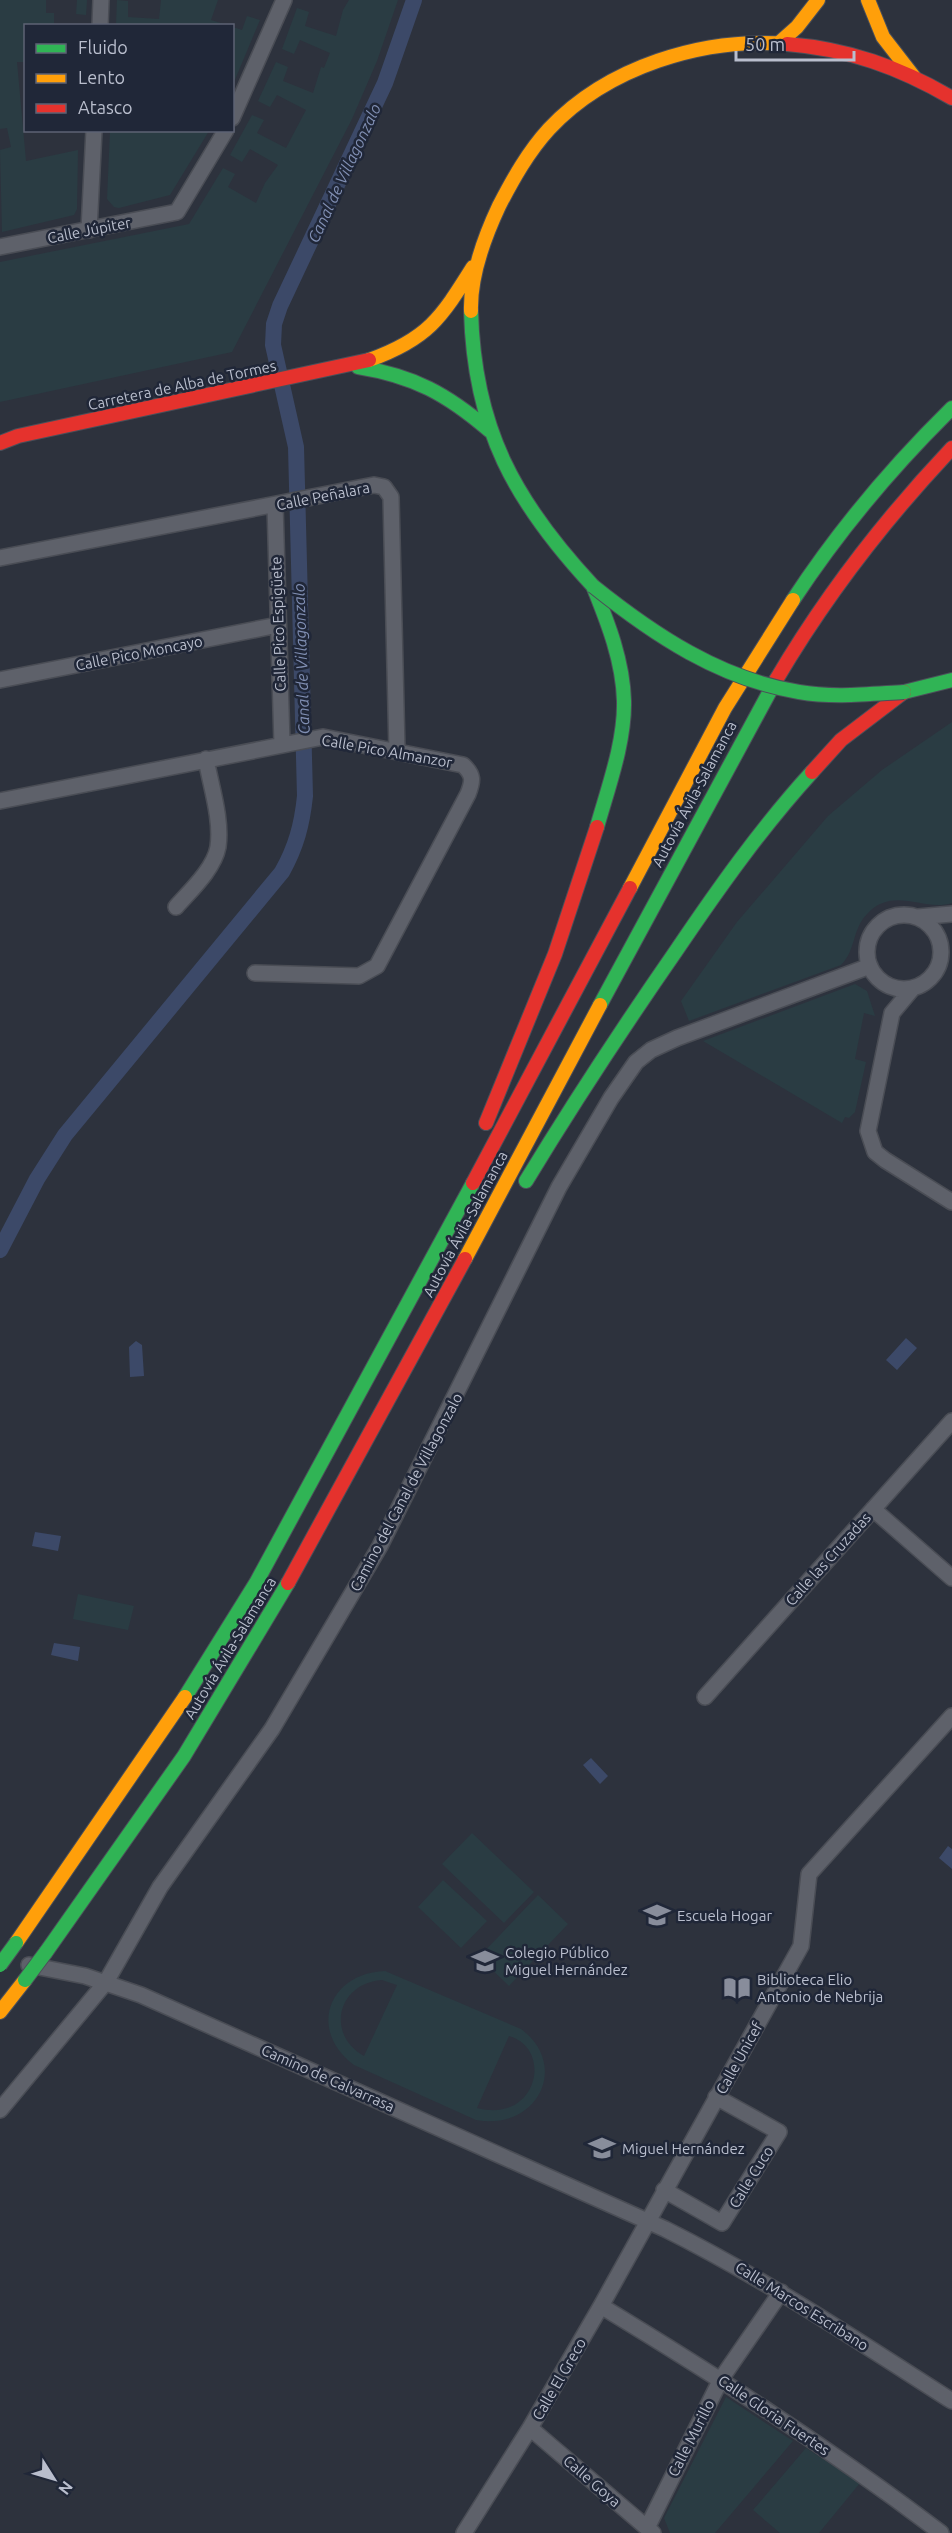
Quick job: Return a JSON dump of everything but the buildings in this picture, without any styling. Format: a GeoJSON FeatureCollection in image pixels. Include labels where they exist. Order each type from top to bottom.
{"type":"FeatureCollection","features":[{"type":"Feature","properties":{"kind":"main road"},"geometry":{"type":"LineString","coordinates":[[779,43],[797,27],[818,0]]}},
{"type":"Feature","properties":{"kind":"main road"},"geometry":{"type":"LineString","coordinates":[[868,0],[883,37],[914,77]]}},
{"type":"Feature","properties":{"kind":"main road"},"geometry":{"type":"LineString","coordinates":[[952,98],[914,77],[870,58],[825,47],[779,43],[730,42],[689,49],[625,73],[587,96],[550,129],[522,164],[504,192],[482,253],[471,304],[471,346],[476,384],[508,477],[531,515],[559,552],[593,586],[658,636],[714,666],[755,681],[799,692],[852,695],[904,692],[952,680]]}},
{"type":"Feature","properties":{"kind":"main road","name":"Carretera de Alba de Tormes"},"geometry":{"type":"LineString","coordinates":[[0,443],[18,436],[353,366],[397,351],[420,336],[440,318],[482,253]]}},
{"type":"Feature","properties":{"kind":"main road","name":"Carretera de Alba de Tormes"},"geometry":{"type":"LineString","coordinates":[[353,366],[394,372],[429,386],[458,402],[491,432]]}},
{"type":"Feature","properties":{"kind":"main road","name":"Autovía Ávila-Salamanca"},"geometry":{"type":"LineString","coordinates":[[0,1965],[161,1735],[256,1583],[725,708],[770,633],[842,530],[892,470],[952,408]]}},
{"type":"Feature","properties":{"kind":"main road","name":"Carretera de Alba de Tormes"},"geometry":{"type":"LineString","coordinates":[[0,436],[18,436]]}},
{"type":"Feature","properties":{"kind":"main road","name":"Autovía Ávila-Salamanca"},"geometry":{"type":"LineString","coordinates":[[0,2012],[46,1952],[190,1746],[279,1599],[431,1324],[751,722],[796,646],[831,591],[917,485],[952,448]]}},
{"type":"Feature","properties":{"kind":"main road"},"geometry":{"type":"LineString","coordinates":[[479,1137],[521,1045],[579,882],[616,751],[624,702],[619,652],[593,586]]}},
{"type":"Feature","properties":{"kind":"main road"},"geometry":{"type":"LineString","coordinates":[[520,1192],[592,1072],[710,901],[780,807],[841,740],[904,692]]}},
{"type":"Feature","properties":{"kind":"main road"},"geometry":{"type":"LineString","coordinates":[[431,1260],[470,1158]]}},
{"type":"Feature","properties":{"kind":"main road"},"geometry":{"type":"LineString","coordinates":[[431,1324],[477,1264],[492,1239]]}},
{"type":"Feature","properties":{"kind":"street"},"geometry":{"type":"LineString","coordinates":[[100,24],[101,0]]}},
{"type":"Feature","properties":{"kind":"street"},"geometry":{"type":"LineString","coordinates":[[234,114],[259,62],[284,0]]}},
{"type":"Feature","properties":{"kind":"street"},"geometry":{"type":"LineString","coordinates":[[89,230],[94,132]]}},
{"type":"Feature","properties":{"kind":"street","name":"Calle Júpiter"},"geometry":{"type":"LineString","coordinates":[[0,247],[177,212],[225,132]]}},
{"type":"Feature","properties":{"kind":"street","name":"Calle Peñalara"},"geometry":{"type":"LineString","coordinates":[[0,558],[374,485],[384,488],[391,496],[397,751]]}},
{"type":"Feature","properties":{"kind":"street","name":"Calle Pico Espigüete"},"geometry":{"type":"LineString","coordinates":[[281,503],[278,625],[287,743]]}},
{"type":"Feature","properties":{"kind":"street","name":"Calle Pico Moncayo"},"geometry":{"type":"LineString","coordinates":[[0,680],[278,625]]}},
{"type":"Feature","properties":{"kind":"street","name":"Calle Pico Almanzor"},"geometry":{"type":"LineString","coordinates":[[0,801],[323,737],[464,765],[471,772],[473,781],[377,966],[359,976],[255,973]]}},
{"type":"Feature","properties":{"kind":"street"},"geometry":{"type":"LineString","coordinates":[[176,907],[205,873],[218,848],[218,825],[206,759]]}},
{"type":"Feature","properties":{"kind":"street"},"geometry":{"type":"LineString","coordinates":[[892,1013],[880,980],[870,966],[867,954],[868,942],[878,926],[893,916],[918,917],[952,914]]}},
{"type":"Feature","properties":{"kind":"street"},"geometry":{"type":"LineString","coordinates":[[918,917],[936,932],[942,954]]}},
{"type":"Feature","properties":{"kind":"street"},"geometry":{"type":"LineString","coordinates":[[952,936],[930,979],[913,988],[892,1013],[870,1117],[869,1140],[875,1152],[885,1160],[952,1202]]}},
{"type":"Feature","properties":{"kind":"street","name":"Camino del Canal de Villagonzalo"},"geometry":{"type":"LineString","coordinates":[[0,2110],[106,1982],[160,1887],[272,1729],[323,1646],[380,1546],[559,1187],[611,1098],[636,1062],[651,1050],[677,1038],[870,966]]}},
{"type":"Feature","properties":{"kind":"street"},"geometry":{"type":"LineString","coordinates":[[880,980],[901,989],[913,988]]}},
{"type":"Feature","properties":{"kind":"street","name":"Calle las Cruzadas"},"geometry":{"type":"LineString","coordinates":[[705,1697],[952,1421]]}},
{"type":"Feature","properties":{"kind":"street"},"geometry":{"type":"LineString","coordinates":[[873,1509],[952,1578]]}},
{"type":"Feature","properties":{"kind":"street","name":"Calle Unicef"},"geometry":{"type":"LineString","coordinates":[[648,2221],[801,1946],[810,1874],[952,1716]]}},
{"type":"Feature","properties":{"kind":"street","name":"Camino de Calvarrasa"},"geometry":{"type":"LineString","coordinates":[[0,1960],[106,1982],[152,1999],[648,2221]]}},
{"type":"Feature","properties":{"kind":"street","name":"Calle Cuco"},"geometry":{"type":"LineString","coordinates":[[664,2190],[722,2223],[779,2132],[716,2097]]}},
{"type":"Feature","properties":{"kind":"street","name":"Calle Marcos Escribano"},"geometry":{"type":"LineString","coordinates":[[648,2221],[728,2260],[952,2401]]}},
{"type":"Feature","properties":{"kind":"street","name":"Calle El Greco"},"geometry":{"type":"LineString","coordinates":[[464,2533],[530,2428],[648,2221]]}},
{"type":"Feature","properties":{"kind":"street","name":"Calle Murillo"},"geometry":{"type":"LineString","coordinates":[[650,2530],[721,2379],[781,2292]]}},
{"type":"Feature","properties":{"kind":"street","name":"Calle Gloria Fuertes"},"geometry":{"type":"LineString","coordinates":[[601,2306],[721,2379],[825,2448],[941,2533]]}},
{"type":"Feature","properties":{"kind":"street","name":"Calle Goya"},"geometry":{"type":"LineString","coordinates":[[530,2428],[650,2530]]}},
{"type":"Feature","properties":{"kind":"shaded area"},"geometry":{"type":"Polygon","coordinates":[[[0,0],[46,0],[46,13],[54,13],[54,24],[24,24],[24,62],[17,62],[26,161],[78,150],[77,209],[74,215],[2,232],[0,150],[11,147],[7,128],[0,129],[0,0]]]}},
{"type":"Feature","properties":{"kind":"shaded area"},"geometry":{"type":"Polygon","coordinates":[[[77,0],[87,0],[86,15],[76,14],[77,0]]]}},
{"type":"Feature","properties":{"kind":"shaded area"},"geometry":{"type":"Polygon","coordinates":[[[117,0],[128,1],[128,17],[159,19],[161,0],[218,0],[211,20],[224,24],[116,24],[117,0]]]}},
{"type":"Feature","properties":{"kind":"shaded area"},"geometry":{"type":"Polygon","coordinates":[[[349,0],[398,0],[377,61],[352,119],[232,352],[0,402],[0,262],[189,224],[223,168],[235,174],[228,187],[256,203],[265,183],[278,165],[250,149],[242,162],[230,155],[252,115],[264,120],[257,133],[286,148],[306,110],[277,95],[270,107],[258,101],[276,62],[288,67],[283,81],[313,93],[321,67],[324,68],[330,53],[300,40],[294,54],[282,49],[297,8],[309,12],[305,26],[336,36],[343,10],[349,0]]]}},
{"type":"Feature","properties":{"kind":"shaded area"},"geometry":{"type":"Polygon","coordinates":[[[247,16],[260,20],[234,82],[234,27],[242,30],[247,16]]]}},
{"type":"Feature","properties":{"kind":"shaded area"},"geometry":{"type":"Polygon","coordinates":[[[110,132],[208,132],[170,195],[119,208],[114,207],[107,199],[110,132]]]}},
{"type":"Feature","properties":{"kind":"shaded area"},"geometry":{"type":"Polygon","coordinates":[[[952,722],[952,903],[931,905],[899,900],[878,905],[859,925],[849,953],[841,965],[689,1021],[681,1001],[737,922],[828,816],[882,770],[952,722]]]}},
{"type":"Feature","properties":{"kind":"shaded area"},"geometry":{"type":"Polygon","coordinates":[[[855,984],[867,991],[875,1016],[864,1013],[855,1059],[866,1062],[855,1112],[849,1118],[845,1117],[842,1123],[703,1041],[855,984]]]}},
{"type":"Feature","properties":{"kind":"shaded area"},"geometry":{"type":"Polygon","coordinates":[[[78,1594],[134,1606],[128,1630],[73,1619],[78,1594]]]}},
{"type":"Feature","properties":{"kind":"shaded area"},"geometry":{"type":"Polygon","coordinates":[[[472,1833],[534,1892],[504,1923],[442,1864],[472,1833]]]}},
{"type":"Feature","properties":{"kind":"shaded area"},"geometry":{"type":"Polygon","coordinates":[[[443,1880],[487,1921],[461,1948],[418,1907],[443,1880]]]}},
{"type":"Feature","properties":{"kind":"shaded area"},"geometry":{"type":"Polygon","coordinates":[[[538,1895],[568,1924],[509,1986],[479,1957],[538,1895]]]}},
{"type":"Feature","properties":{"kind":"shaded area"},"geometry":{"type":"Polygon","coordinates":[[[385,1971],[521,2029],[536,2044],[543,2060],[545,2077],[540,2092],[530,2106],[516,2115],[498,2121],[476,2120],[354,2065],[340,2051],[331,2036],[328,2020],[331,2006],[338,1992],[350,1982],[366,1974],[385,1971]],[[382,1980],[367,1983],[355,1990],[342,2011],[341,2023],[344,2035],[352,2047],[364,2056],[397,1985],[382,1980]],[[509,2036],[477,2108],[497,2110],[514,2105],[525,2096],[532,2083],[534,2069],[531,2055],[523,2043],[509,2036]]]}},
{"type":"Feature","properties":{"kind":"shaded area"},"geometry":{"type":"Polygon","coordinates":[[[726,2397],[793,2441],[715,2533],[670,2533],[664,2518],[726,2397]]]}},
{"type":"Feature","properties":{"kind":"shaded area"},"geometry":{"type":"Polygon","coordinates":[[[806,2448],[860,2483],[819,2533],[780,2533],[753,2510],[806,2448]]]}},
{"type":"Feature","properties":{"kind":"water"},"geometry":{"type":"Polygon","coordinates":[[[906,1338],[917,1348],[897,1370],[886,1360],[906,1338]]]}},
{"type":"Feature","properties":{"kind":"water"},"geometry":{"type":"Polygon","coordinates":[[[136,1341],[142,1345],[144,1376],[130,1377],[129,1347],[136,1341]]]}},
{"type":"Feature","properties":{"kind":"water"},"geometry":{"type":"Polygon","coordinates":[[[35,1532],[61,1536],[58,1551],[32,1546],[35,1532]]]}},
{"type":"Feature","properties":{"kind":"water"},"geometry":{"type":"Polygon","coordinates":[[[54,1643],[80,1647],[78,1661],[51,1655],[54,1643]]]}},
{"type":"Feature","properties":{"kind":"water"},"geometry":{"type":"Polygon","coordinates":[[[591,1758],[608,1776],[600,1784],[583,1765],[591,1758]]]}},
{"type":"Feature","properties":{"kind":"water"},"geometry":{"type":"Polygon","coordinates":[[[948,1846],[952,1849],[952,1869],[939,1858],[948,1846]]]}},
{"type":"Feature","properties":{"kind":"waterway","name":"Canal de Villagonzalo"},"geometry":{"type":"LineString","coordinates":[[0,1250],[37,1179],[65,1135],[282,872],[295,845],[305,796],[296,447],[273,345],[274,324],[280,306],[385,83],[414,0]]}},
{"type":"Feature","properties":{"kind":"traffic: fast"},"geometry":{"type":"LineString","coordinates":[[471,311],[480,392],[490,428],[504,461],[541,524],[593,586]]}},
{"type":"Feature","properties":{"kind":"traffic: fast"},"geometry":{"type":"LineString","coordinates":[[358,367],[413,381],[429,388],[490,431]]}},
{"type":"Feature","properties":{"kind":"traffic: fast"},"geometry":{"type":"LineString","coordinates":[[793,600],[867,500],[952,408]]}},
{"type":"Feature","properties":{"kind":"traffic: fast"},"geometry":{"type":"LineString","coordinates":[[593,586],[618,657],[624,701],[619,749],[597,827]]}},
{"type":"Feature","properties":{"kind":"traffic: fast"},"geometry":{"type":"LineString","coordinates":[[593,586],[664,638],[689,653],[742,677],[770,686],[812,694],[851,695],[904,692]]}},
{"type":"Feature","properties":{"kind":"traffic: fast"},"geometry":{"type":"LineString","coordinates":[[600,1005],[776,680]]}},
{"type":"Feature","properties":{"kind":"traffic: fast"},"geometry":{"type":"LineString","coordinates":[[904,692],[952,680]]}},
{"type":"Feature","properties":{"kind":"traffic: fast"},"geometry":{"type":"LineString","coordinates":[[526,1181],[637,1007],[708,905],[758,837],[812,772]]}},
{"type":"Feature","properties":{"kind":"traffic: fast"},"geometry":{"type":"LineString","coordinates":[[185,1697],[256,1583],[473,1183]]}},
{"type":"Feature","properties":{"kind":"traffic: fast"},"geometry":{"type":"LineString","coordinates":[[46,1952],[184,1756],[288,1583]]}},
{"type":"Feature","properties":{"kind":"traffic: fast"},"geometry":{"type":"LineString","coordinates":[[0,1965],[16,1943]]}},
{"type":"Feature","properties":{"kind":"traffic: fast"},"geometry":{"type":"LineString","coordinates":[[25,1980],[46,1952]]}},
{"type":"Feature","properties":{"kind":"traffic: slow"},"geometry":{"type":"LineString","coordinates":[[779,43],[797,27],[818,0]]}},
{"type":"Feature","properties":{"kind":"traffic: slow"},"geometry":{"type":"LineString","coordinates":[[868,0],[883,37],[914,77]]}},
{"type":"Feature","properties":{"kind":"traffic: slow"},"geometry":{"type":"LineString","coordinates":[[471,311],[473,284],[479,257],[499,206],[534,147],[572,107],[628,73],[690,51],[755,43],[787,44]]}},
{"type":"Feature","properties":{"kind":"traffic: slow"},"geometry":{"type":"LineString","coordinates":[[369,360],[406,344],[431,325],[452,300],[473,267]]}},
{"type":"Feature","properties":{"kind":"traffic: slow"},"geometry":{"type":"LineString","coordinates":[[630,888],[725,708],[793,600]]}},
{"type":"Feature","properties":{"kind":"traffic: slow"},"geometry":{"type":"LineString","coordinates":[[465,1259],[600,1005]]}},
{"type":"Feature","properties":{"kind":"traffic: slow"},"geometry":{"type":"LineString","coordinates":[[16,1943],[185,1697]]}},
{"type":"Feature","properties":{"kind":"traffic: slow"},"geometry":{"type":"LineString","coordinates":[[0,2012],[25,1980]]}},
{"type":"Feature","properties":{"kind":"traffic: jam"},"geometry":{"type":"LineString","coordinates":[[787,44],[831,50],[872,61],[912,77],[952,98]]}},
{"type":"Feature","properties":{"kind":"traffic: jam"},"geometry":{"type":"LineString","coordinates":[[0,443],[18,436],[369,360]]}},
{"type":"Feature","properties":{"kind":"traffic: jam"},"geometry":{"type":"LineString","coordinates":[[776,680],[815,618],[857,559],[952,448]]}},
{"type":"Feature","properties":{"kind":"traffic: jam"},"geometry":{"type":"LineString","coordinates":[[812,772],[841,740],[904,692]]}},
{"type":"Feature","properties":{"kind":"traffic: jam"},"geometry":{"type":"LineString","coordinates":[[486,1123],[555,954],[597,827]]}},
{"type":"Feature","properties":{"kind":"traffic: jam"},"geometry":{"type":"LineString","coordinates":[[473,1183],[630,888]]}},
{"type":"Feature","properties":{"kind":"traffic: jam"},"geometry":{"type":"LineString","coordinates":[[288,1583],[465,1259]]}},
{"type":"Feature","properties":{"kind":"place","name":"Escuela Hogar"},"geometry":{"type":"Point","coordinates":[657,1915]}},
{"type":"Feature","properties":{"kind":"place","name":"Colegio Público Miguel Hernández"},"geometry":{"type":"Point","coordinates":[485,1961]}},
{"type":"Feature","properties":{"kind":"place","name":"Biblioteca Elio Antonio de Nebrija"},"geometry":{"type":"Point","coordinates":[737,1988]}},
{"type":"Feature","properties":{"kind":"place","name":"Miguel Hernández"},"geometry":{"type":"Point","coordinates":[602,2148]}}]}
